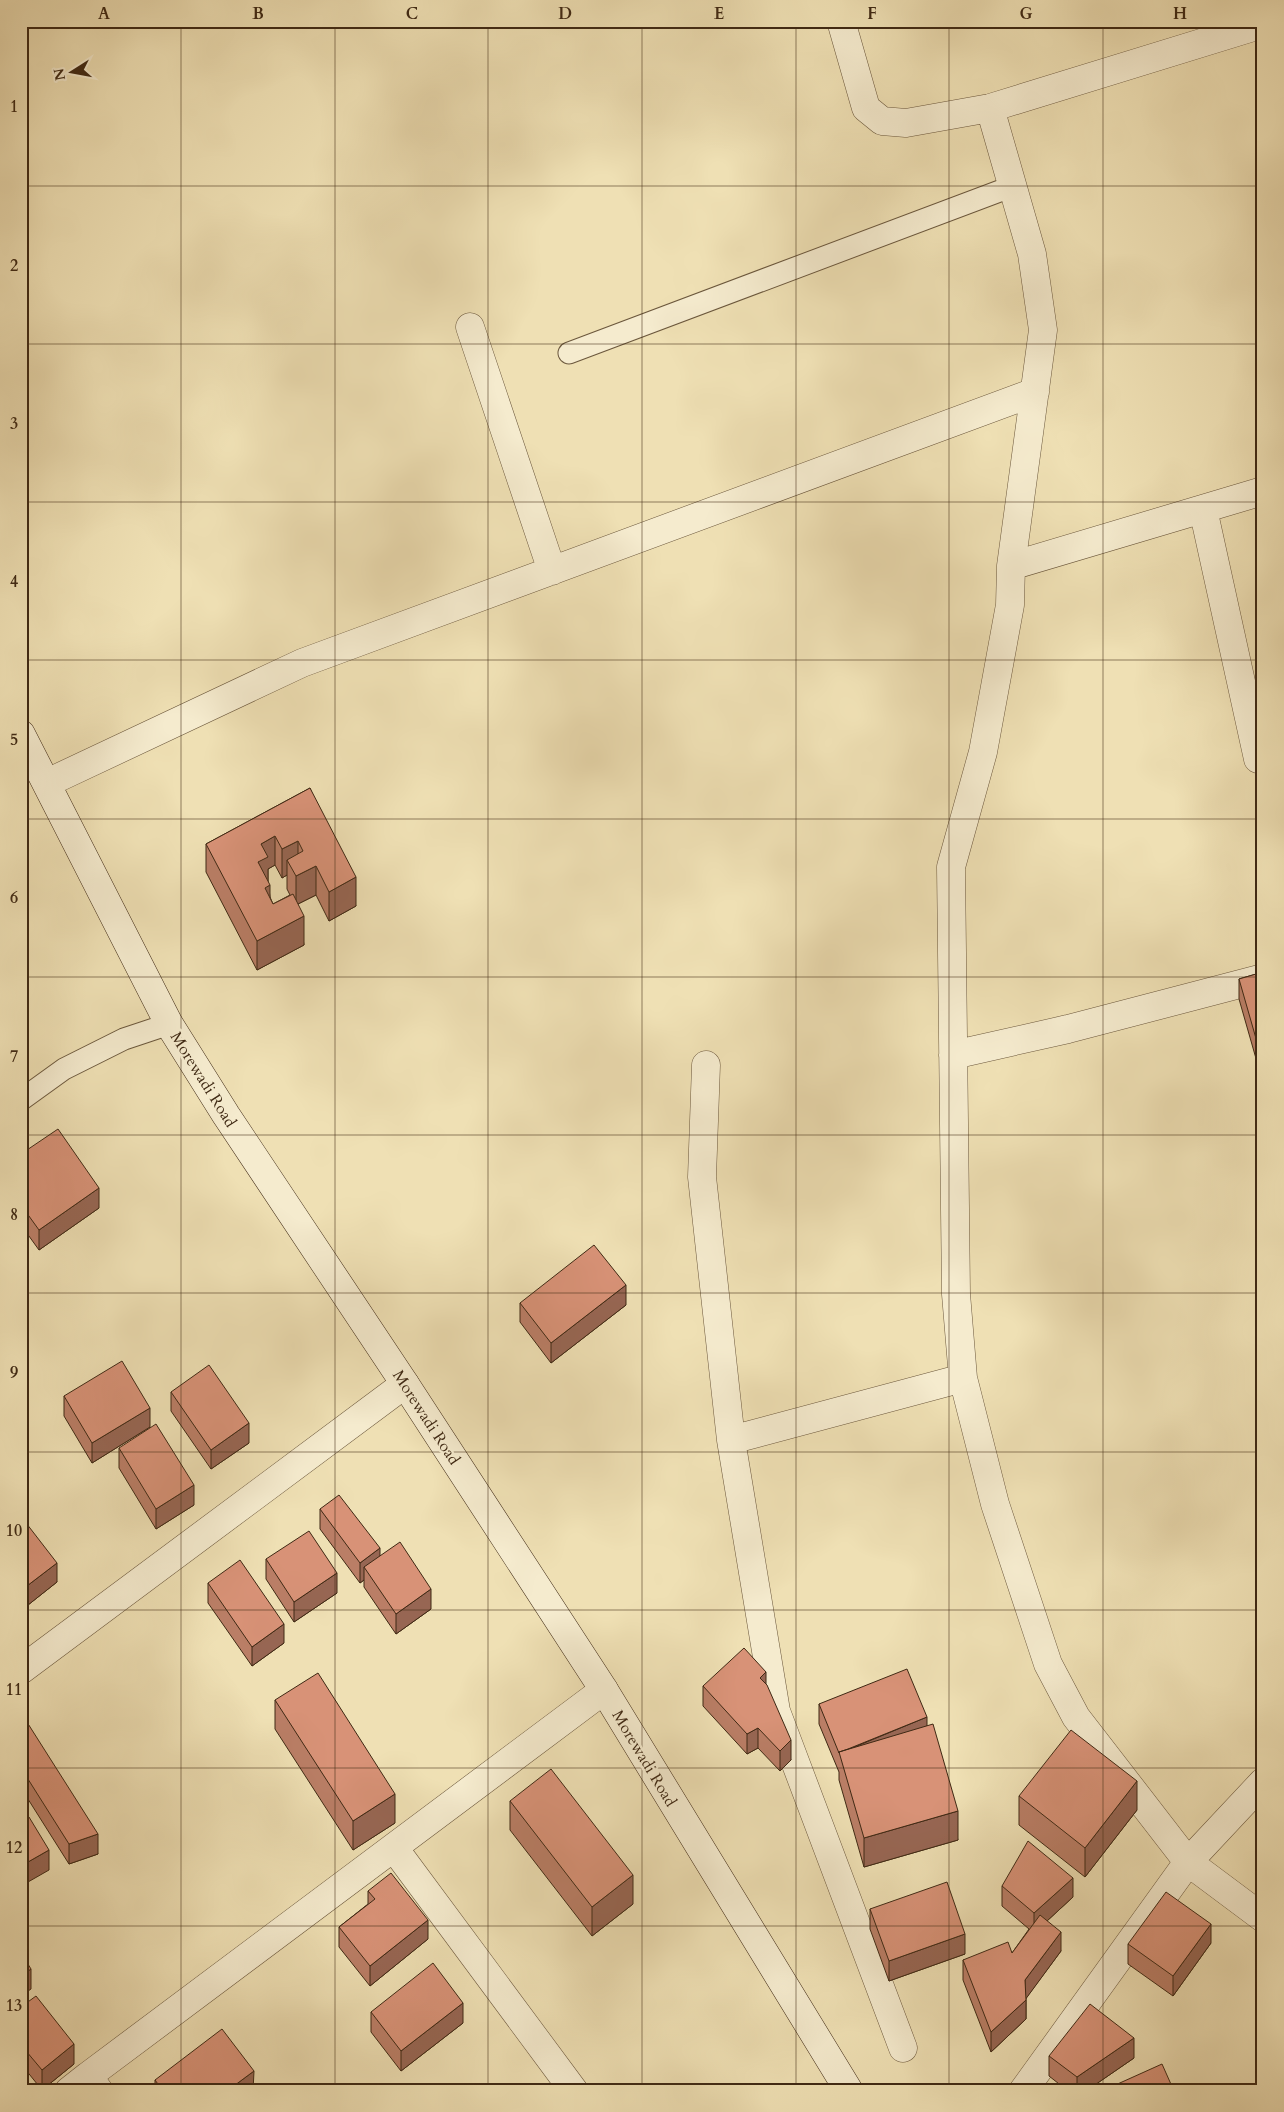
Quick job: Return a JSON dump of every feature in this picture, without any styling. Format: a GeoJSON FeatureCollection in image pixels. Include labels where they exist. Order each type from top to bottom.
{"type":"FeatureCollection","features":[{"type":"Feature","properties":{"kind":"street"},"geometry":{"type":"LineString","coordinates":[[841,21],[866,108],[882,121],[906,124],[990,108],[1263,24]]}},
{"type":"Feature","properties":{"kind":"street"},"geometry":{"type":"LineString","coordinates":[[990,108],[1032,254],[1043,330],[1011,566],[1010,605],[982,752],[951,867],[956,1294],[963,1378],[995,1504],[1048,1664],[1076,1717],[1188,1862],[1263,1918]]}},
{"type":"Feature","properties":{"kind":"street"},"geometry":{"type":"LineString","coordinates":[[470,327],[552,570]]}},
{"type":"Feature","properties":{"kind":"street"},"geometry":{"type":"LineString","coordinates":[[47,783],[302,663],[1036,392]]}},
{"type":"Feature","properties":{"kind":"street"},"geometry":{"type":"LineString","coordinates":[[1011,566],[1263,491]]}},
{"type":"Feature","properties":{"kind":"street"},"geometry":{"type":"LineString","coordinates":[[1204,508],[1258,759]]}},
{"type":"Feature","properties":{"kind":"street","name":"Morewadi Road"},"geometry":{"type":"LineString","coordinates":[[21,734],[169,1024],[226,1115],[405,1384],[604,1690],[849,2091]]}},
{"type":"Feature","properties":{"kind":"street"},"geometry":{"type":"LineString","coordinates":[[953,1055],[1068,1029],[1263,978]]}},
{"type":"Feature","properties":{"kind":"street"},"geometry":{"type":"LineString","coordinates":[[706,1065],[702,1177],[731,1440],[776,1711],[903,2048]]}},
{"type":"Feature","properties":{"kind":"street"},"geometry":{"type":"LineString","coordinates":[[731,1440],[963,1378]]}},
{"type":"Feature","properties":{"kind":"street"},"geometry":{"type":"LineString","coordinates":[[21,1670],[405,1384]]}},
{"type":"Feature","properties":{"kind":"street"},"geometry":{"type":"LineString","coordinates":[[86,2086],[394,1848],[604,1690]]}},
{"type":"Feature","properties":{"kind":"street"},"geometry":{"type":"LineString","coordinates":[[1024,2091],[1188,1862],[1263,1782]]}},
{"type":"Feature","properties":{"kind":"street"},"geometry":{"type":"LineString","coordinates":[[394,1848],[574,2091]]}},
{"type":"Feature","properties":{"kind":"lane"},"geometry":{"type":"LineString","coordinates":[[569,353],[1013,186]]}},
{"type":"Feature","properties":{"kind":"lane"},"geometry":{"type":"LineString","coordinates":[[21,1100],[64,1069],[124,1039],[169,1024]]}},
{"type":"Feature","properties":{"kind":"building"},"geometry":{"type":"Polygon","coordinates":[[[310,788],[356,877],[329,892],[316,866],[296,876],[287,860],[303,851],[298,841],[282,849],[275,836],[261,844],[268,857],[258,862],[270,885],[265,888],[273,904],[293,894],[304,916],[257,941],[206,844],[310,788]]]}},
{"type":"Feature","properties":{"kind":"building"},"geometry":{"type":"Polygon","coordinates":[[[1263,972],[1263,1063],[1239,979],[1263,972]]]}},
{"type":"Feature","properties":{"kind":"building"},"geometry":{"type":"Polygon","coordinates":[[[58,1129],[99,1188],[39,1230],[21,1205],[21,1154],[58,1129]]]}},
{"type":"Feature","properties":{"kind":"building"},"geometry":{"type":"Polygon","coordinates":[[[594,1245],[626,1285],[551,1343],[520,1303],[594,1245]]]}},
{"type":"Feature","properties":{"kind":"building"},"geometry":{"type":"Polygon","coordinates":[[[122,1361],[150,1408],[92,1443],[64,1396],[122,1361]]]}},
{"type":"Feature","properties":{"kind":"building"},"geometry":{"type":"Polygon","coordinates":[[[209,1365],[249,1423],[211,1450],[171,1392],[209,1365]]]}},
{"type":"Feature","properties":{"kind":"building"},"geometry":{"type":"Polygon","coordinates":[[[156,1424],[194,1485],[156,1509],[119,1448],[156,1424]]]}},
{"type":"Feature","properties":{"kind":"building"},"geometry":{"type":"Polygon","coordinates":[[[339,1495],[380,1548],[360,1563],[320,1509],[339,1495]]]}},
{"type":"Feature","properties":{"kind":"building"},"geometry":{"type":"Polygon","coordinates":[[[23,1519],[57,1563],[23,1589],[21,1586],[21,1520],[23,1519]]]}},
{"type":"Feature","properties":{"kind":"building"},"geometry":{"type":"Polygon","coordinates":[[[309,1531],[337,1573],[294,1602],[266,1559],[309,1531]]]}},
{"type":"Feature","properties":{"kind":"building"},"geometry":{"type":"Polygon","coordinates":[[[400,1542],[431,1589],[396,1614],[364,1567],[400,1542]]]}},
{"type":"Feature","properties":{"kind":"building"},"geometry":{"type":"Polygon","coordinates":[[[240,1560],[284,1624],[252,1647],[208,1583],[240,1560]]]}},
{"type":"Feature","properties":{"kind":"building"},"geometry":{"type":"Polygon","coordinates":[[[744,1648],[766,1672],[760,1678],[767,1685],[791,1740],[780,1751],[758,1728],[747,1734],[703,1686],[744,1648]]]}},
{"type":"Feature","properties":{"kind":"building"},"geometry":{"type":"Polygon","coordinates":[[[907,1669],[927,1717],[839,1753],[819,1704],[907,1669]]]}},
{"type":"Feature","properties":{"kind":"building"},"geometry":{"type":"Polygon","coordinates":[[[318,1673],[395,1794],[353,1821],[275,1700],[318,1673]]]}},
{"type":"Feature","properties":{"kind":"building"},"geometry":{"type":"Polygon","coordinates":[[[25,1719],[98,1834],[69,1844],[21,1768],[21,1721],[25,1719]]]}},
{"type":"Feature","properties":{"kind":"building"},"geometry":{"type":"Polygon","coordinates":[[[933,1724],[958,1811],[864,1838],[839,1752],[933,1724]]]}},
{"type":"Feature","properties":{"kind":"building"},"geometry":{"type":"Polygon","coordinates":[[[1071,1730],[1137,1781],[1085,1848],[1019,1796],[1071,1730]]]}},
{"type":"Feature","properties":{"kind":"building"},"geometry":{"type":"Polygon","coordinates":[[[551,1769],[633,1875],[592,1907],[510,1801],[551,1769]]]}},
{"type":"Feature","properties":{"kind":"building"},"geometry":{"type":"Polygon","coordinates":[[[29,1817],[49,1850],[21,1866],[21,1822],[29,1817]]]}},
{"type":"Feature","properties":{"kind":"building"},"geometry":{"type":"Polygon","coordinates":[[[1028,1841],[1073,1878],[1034,1913],[1002,1886],[1028,1841]]]}},
{"type":"Feature","properties":{"kind":"building"},"geometry":{"type":"Polygon","coordinates":[[[391,1873],[428,1920],[370,1966],[339,1927],[375,1899],[368,1891],[391,1873]]]}},
{"type":"Feature","properties":{"kind":"building"},"geometry":{"type":"Polygon","coordinates":[[[947,1882],[965,1934],[889,1961],[870,1909],[947,1882]]]}},
{"type":"Feature","properties":{"kind":"building"},"geometry":{"type":"Polygon","coordinates":[[[1166,1892],[1211,1924],[1173,1976],[1128,1944],[1166,1892]]]}},
{"type":"Feature","properties":{"kind":"building"},"geometry":{"type":"Polygon","coordinates":[[[1040,1915],[1061,1932],[1025,1980],[1026,2000],[991,2032],[963,1960],[1008,1942],[1012,1953],[1040,1915]]]}},
{"type":"Feature","properties":{"kind":"building"},"geometry":{"type":"Polygon","coordinates":[[[21,1953],[31,1969],[21,1976],[21,1953]]]}},
{"type":"Feature","properties":{"kind":"building"},"geometry":{"type":"Polygon","coordinates":[[[433,1963],[463,2003],[401,2051],[371,2012],[433,1963]]]}},
{"type":"Feature","properties":{"kind":"building"},"geometry":{"type":"Polygon","coordinates":[[[36,1996],[74,2044],[42,2070],[21,2045],[21,2007],[36,1996]]]}},
{"type":"Feature","properties":{"kind":"building"},"geometry":{"type":"Polygon","coordinates":[[[1090,2004],[1134,2038],[1077,2077],[1049,2056],[1090,2004]]]}},
{"type":"Feature","properties":{"kind":"building"},"geometry":{"type":"Polygon","coordinates":[[[222,2029],[254,2071],[227,2091],[163,2091],[155,2080],[222,2029]]]}},
{"type":"Feature","properties":{"kind":"building"},"geometry":{"type":"Polygon","coordinates":[[[1162,2064],[1174,2091],[1102,2091],[1162,2064]]]}}]}
